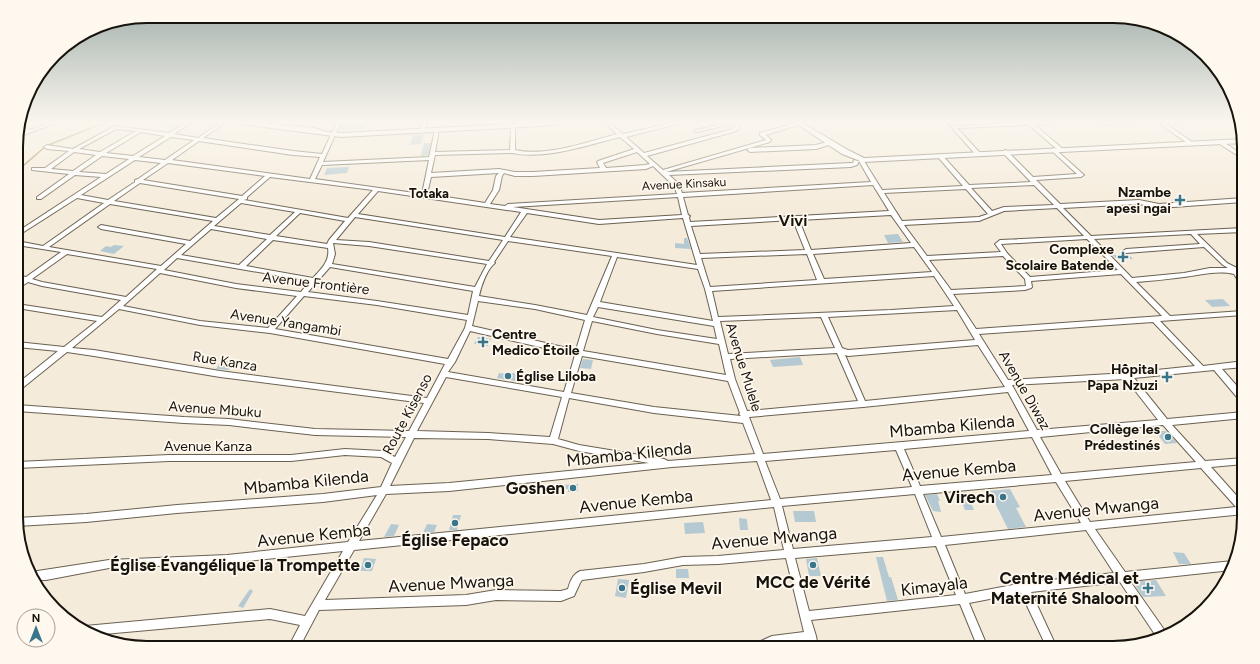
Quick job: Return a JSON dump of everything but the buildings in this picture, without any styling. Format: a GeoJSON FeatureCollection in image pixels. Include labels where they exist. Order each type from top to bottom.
{"type":"FeatureCollection","features":[{"type":"Feature","properties":{"kind":"street"},"geometry":{"type":"LineString","coordinates":[[46,170],[70,153]]}},
{"type":"Feature","properties":{"kind":"street"},"geometry":{"type":"LineString","coordinates":[[39,198],[102,153],[424,196],[599,222],[687,216]]}},
{"type":"Feature","properties":{"kind":"street"},"geometry":{"type":"LineString","coordinates":[[23,229],[141,153]]}},
{"type":"Feature","properties":{"kind":"street"},"geometry":{"type":"LineString","coordinates":[[45,247],[108,201],[179,153]]}},
{"type":"Feature","properties":{"kind":"street"},"geometry":{"type":"LineString","coordinates":[[293,153],[324,156]]}},
{"type":"Feature","properties":{"kind":"street"},"geometry":{"type":"LineString","coordinates":[[312,181],[325,153]]}},
{"type":"Feature","properties":{"kind":"street"},"geometry":{"type":"LineString","coordinates":[[424,196],[433,153]]}},
{"type":"Feature","properties":{"kind":"street"},"geometry":{"type":"LineString","coordinates":[[320,164],[480,153]]}},
{"type":"Feature","properties":{"kind":"street"},"geometry":{"type":"LineString","coordinates":[[604,170],[600,162],[628,153]]}},
{"type":"Feature","properties":{"kind":"street","name":"Avenue Mulele"},"geometry":{"type":"LineString","coordinates":[[641,153],[677,185],[687,216],[700,267],[708,288],[731,379],[777,503],[812,641]]}},
{"type":"Feature","properties":{"kind":"street"},"geometry":{"type":"LineString","coordinates":[[644,155],[651,153]]}},
{"type":"Feature","properties":{"kind":"street"},"geometry":{"type":"LineString","coordinates":[[664,173],[731,153]]}},
{"type":"Feature","properties":{"kind":"street"},"geometry":{"type":"LineString","coordinates":[[847,153],[859,160],[992,153]]}},
{"type":"Feature","properties":{"kind":"street"},"geometry":{"type":"LineString","coordinates":[[1006,153],[1169,319]]}},
{"type":"Feature","properties":{"kind":"street"},"geometry":{"type":"LineString","coordinates":[[880,192],[1033,181],[1080,175],[1061,153]]}},
{"type":"Feature","properties":{"kind":"street"},"geometry":{"type":"LineString","coordinates":[[940,156],[991,214]]}},
{"type":"Feature","properties":{"kind":"street"},"geometry":{"type":"LineString","coordinates":[[664,173],[851,165],[855,164],[859,160]]}},
{"type":"Feature","properties":{"kind":"street","name":"Avenue Diwaz"},"geometry":{"type":"LineString","coordinates":[[859,160],[893,213],[949,292],[1008,386],[1058,477],[1088,526],[1159,632]]}},
{"type":"Feature","properties":{"kind":"street"},"geometry":{"type":"LineString","coordinates":[[429,174],[502,171],[520,174],[646,167],[654,164]]}},
{"type":"Feature","properties":{"kind":"street"},"geometry":{"type":"LineString","coordinates":[[34,169],[107,176]]}},
{"type":"Feature","properties":{"kind":"street"},"geometry":{"type":"LineString","coordinates":[[486,205],[496,190],[499,176],[502,171]]}},
{"type":"Feature","properties":{"kind":"street"},"geometry":{"type":"LineString","coordinates":[[23,381],[68,349],[104,320],[175,256],[243,200],[269,176]]}},
{"type":"Feature","properties":{"kind":"street"},"geometry":{"type":"LineString","coordinates":[[137,181],[243,200],[298,212],[349,220]]}},
{"type":"Feature","properties":{"kind":"street","name":"Avenue Kinsaku"},"geometry":{"type":"LineString","coordinates":[[494,207],[680,194],[780,190],[875,183]]}},
{"type":"Feature","properties":{"kind":"street"},"geometry":{"type":"LineString","coordinates":[[330,243],[376,190]]}},
{"type":"Feature","properties":{"kind":"street"},"geometry":{"type":"LineString","coordinates":[[75,196],[218,220]]}},
{"type":"Feature","properties":{"kind":"street"},"geometry":{"type":"LineString","coordinates":[[900,222],[979,218],[1004,209],[1139,202],[1159,206],[1237,200]]}},
{"type":"Feature","properties":{"kind":"street","name":"Route Kisenso"},"geometry":{"type":"LineString","coordinates":[[297,641],[384,490],[397,462],[445,374],[468,328],[477,289],[525,211]]}},
{"type":"Feature","properties":{"kind":"street"},"geometry":{"type":"LineString","coordinates":[[241,267],[298,212]]}},
{"type":"Feature","properties":{"kind":"street"},"geometry":{"type":"LineString","coordinates":[[689,224],[893,213]]}},
{"type":"Feature","properties":{"kind":"street"},"geometry":{"type":"LineString","coordinates":[[354,214],[700,267]]}},
{"type":"Feature","properties":{"kind":"street"},"geometry":{"type":"LineString","coordinates":[[795,218],[821,281]]}},
{"type":"Feature","properties":{"kind":"street"},"geometry":{"type":"LineString","coordinates":[[102,227],[191,243]]}},
{"type":"Feature","properties":{"kind":"street"},"geometry":{"type":"LineString","coordinates":[[209,227],[271,238],[330,243],[369,244],[492,263]]}},
{"type":"Feature","properties":{"kind":"street"},"geometry":{"type":"LineString","coordinates":[[949,292],[1029,287],[1028,279],[1005,254],[998,242],[1088,236],[1237,230]]}},
{"type":"Feature","properties":{"kind":"street"},"geometry":{"type":"LineString","coordinates":[[1193,233],[1225,264],[1236,272]]}},
{"type":"Feature","properties":{"kind":"street"},"geometry":{"type":"LineString","coordinates":[[270,331],[328,265],[331,258],[332,249],[330,243]]}},
{"type":"Feature","properties":{"kind":"street","name":"Avenue Frontière"},"geometry":{"type":"LineString","coordinates":[[23,244],[66,251],[236,286],[471,318]]}},
{"type":"Feature","properties":{"kind":"street"},"geometry":{"type":"LineString","coordinates":[[1126,251],[1205,244]]}},
{"type":"Feature","properties":{"kind":"street"},"geometry":{"type":"LineString","coordinates":[[697,256],[808,252],[916,245]]}},
{"type":"Feature","properties":{"kind":"street"},"geometry":{"type":"LineString","coordinates":[[23,282],[66,251]]}},
{"type":"Feature","properties":{"kind":"street"},"geometry":{"type":"LineString","coordinates":[[924,258],[1005,254]]}},
{"type":"Feature","properties":{"kind":"street"},"geometry":{"type":"LineString","coordinates":[[553,441],[589,319],[615,255]]}},
{"type":"Feature","properties":{"kind":"street"},"geometry":{"type":"LineString","coordinates":[[175,256],[315,280]]}},
{"type":"Feature","properties":{"kind":"street"},"geometry":{"type":"LineString","coordinates":[[328,265],[477,289]]}},
{"type":"Feature","properties":{"kind":"street"},"geometry":{"type":"LineString","coordinates":[[1130,280],[1184,275],[1209,270],[1230,270],[1236,272]]}},
{"type":"Feature","properties":{"kind":"street"},"geometry":{"type":"LineString","coordinates":[[1028,279],[1123,272]]}},
{"type":"Feature","properties":{"kind":"street"},"geometry":{"type":"LineString","coordinates":[[708,288],[936,274]]}},
{"type":"Feature","properties":{"kind":"street"},"geometry":{"type":"LineString","coordinates":[[23,279],[56,287],[127,299]]}},
{"type":"Feature","properties":{"kind":"street"},"geometry":{"type":"LineString","coordinates":[[475,298],[534,307],[657,332],[721,342]]}},
{"type":"Feature","properties":{"kind":"street"},"geometry":{"type":"LineString","coordinates":[[596,304],[716,322],[958,308]]}},
{"type":"Feature","properties":{"kind":"street"},"geometry":{"type":"LineString","coordinates":[[23,307],[104,320]]}},
{"type":"Feature","properties":{"kind":"street","name":"Avenue Yangambi"},"geometry":{"type":"LineString","coordinates":[[118,307],[200,323],[270,331],[451,362]]}},
{"type":"Feature","properties":{"kind":"street"},"geometry":{"type":"LineString","coordinates":[[974,332],[1237,313]]}},
{"type":"Feature","properties":{"kind":"street"},"geometry":{"type":"LineString","coordinates":[[824,315],[863,404]]}},
{"type":"Feature","properties":{"kind":"street"},"geometry":{"type":"LineString","coordinates":[[1155,320],[1202,369]]}},
{"type":"Feature","properties":{"kind":"street"},"geometry":{"type":"LineString","coordinates":[[468,328],[579,353],[731,379]]}},
{"type":"Feature","properties":{"kind":"street"},"geometry":{"type":"LineString","coordinates":[[726,358],[839,350],[848,353],[980,342]]}},
{"type":"Feature","properties":{"kind":"street","name":"Rue Kanza"},"geometry":{"type":"LineString","coordinates":[[23,345],[68,349],[220,374],[430,401]]}},
{"type":"Feature","properties":{"kind":"street"},"geometry":{"type":"LineString","coordinates":[[445,374],[654,410],[744,417],[1008,386],[1237,365]]}},
{"type":"Feature","properties":{"kind":"street"},"geometry":{"type":"LineString","coordinates":[[1216,367],[1237,392]]}},
{"type":"Feature","properties":{"kind":"street"},"geometry":{"type":"LineString","coordinates":[[1128,376],[1165,422],[1237,502]]}},
{"type":"Feature","properties":{"kind":"street","name":"Avenue Mbuku"},"geometry":{"type":"LineString","coordinates":[[23,408],[229,422],[315,432],[488,436],[553,441],[579,448],[672,464]]}},
{"type":"Feature","properties":{"kind":"street","name":"Mbamba Kilenda"},"geometry":{"type":"LineString","coordinates":[[23,522],[86,518],[177,509],[323,498],[384,490],[449,487],[759,456],[834,452],[1237,416]]}},
{"type":"Feature","properties":{"kind":"street"},"geometry":{"type":"LineString","coordinates":[[899,446],[940,541],[980,641]]}},
{"type":"Feature","properties":{"kind":"street","name":"Avenue Kanza"},"geometry":{"type":"LineString","coordinates":[[23,465],[169,458],[291,458],[345,452],[382,454],[397,462]]}},
{"type":"Feature","properties":{"kind":"street","name":"Avenue Kemba"},"geometry":{"type":"LineString","coordinates":[[38,576],[109,564],[227,559],[777,503],[1237,462]]}},
{"type":"Feature","properties":{"kind":"street","name":"Avenue Mwanga"},"geometry":{"type":"LineString","coordinates":[[318,605],[466,600],[496,595],[561,596],[572,593],[576,580],[580,576],[644,568],[683,561],[718,560],[940,541],[1237,511]]}},
{"type":"Feature","properties":{"kind":"street","name":"Kimayala"},"geometry":{"type":"LineString","coordinates":[[806,616],[962,599],[1024,588],[1226,567]]}},
{"type":"Feature","properties":{"kind":"street"},"geometry":{"type":"LineString","coordinates":[[1024,588],[1049,641]]}},
{"type":"Feature","properties":{"kind":"street"},"geometry":{"type":"LineString","coordinates":[[97,630],[270,614],[307,621]]}},
{"type":"Feature","properties":{"kind":"street"},"geometry":{"type":"LineString","coordinates":[[772,641],[811,636]]}},
{"type":"Feature","properties":{"kind":"waterway"},"geometry":{"type":"LineString","coordinates":[[23,166],[38,153]]}},
{"type":"Feature","properties":{"kind":"place","name":"Nzambe apesi ngai"},"geometry":{"type":"Point","coordinates":[1180,200]}},
{"type":"Feature","properties":{"kind":"place","name":"Complexe Scolaire Batende"},"geometry":{"type":"Point","coordinates":[1123,257]}},
{"type":"Feature","properties":{"kind":"place","name":"Centre Medico Étoile"},"geometry":{"type":"Point","coordinates":[483,342]}},
{"type":"Feature","properties":{"kind":"place","name":"Église Liloba"},"geometry":{"type":"Point","coordinates":[508,376]}},
{"type":"Feature","properties":{"kind":"place","name":"Hôpital Papa Nzuzi"},"geometry":{"type":"Point","coordinates":[1167,377]}},
{"type":"Feature","properties":{"kind":"place","name":"Collège les Prédestinés"},"geometry":{"type":"Point","coordinates":[1168,437]}},
{"type":"Feature","properties":{"kind":"place","name":"Goshen"},"geometry":{"type":"Point","coordinates":[573,488]}},
{"type":"Feature","properties":{"kind":"place","name":"Virech"},"geometry":{"type":"Point","coordinates":[1003,497]}},
{"type":"Feature","properties":{"kind":"place","name":"Église Fepaco"},"geometry":{"type":"Point","coordinates":[455,523]}},
{"type":"Feature","properties":{"kind":"place","name":"Église Évangélique la Trompette"},"geometry":{"type":"Point","coordinates":[368,565]}},
{"type":"Feature","properties":{"kind":"place","name":"MCC de Vérité"},"geometry":{"type":"Point","coordinates":[813,565]}},
{"type":"Feature","properties":{"kind":"place","name":"Église Mevil"},"geometry":{"type":"Point","coordinates":[622,588]}},
{"type":"Feature","properties":{"kind":"place","name":"Centre Médical et Maternité Shaloom"},"geometry":{"type":"Point","coordinates":[1148,588]}},
{"type":"Feature","properties":{"kind":"district","name":"Totaka"},"geometry":{"type":"Point","coordinates":[429,193]}},
{"type":"Feature","properties":{"kind":"district","name":"Vivi"},"geometry":{"type":"Point","coordinates":[793,220]}}]}
